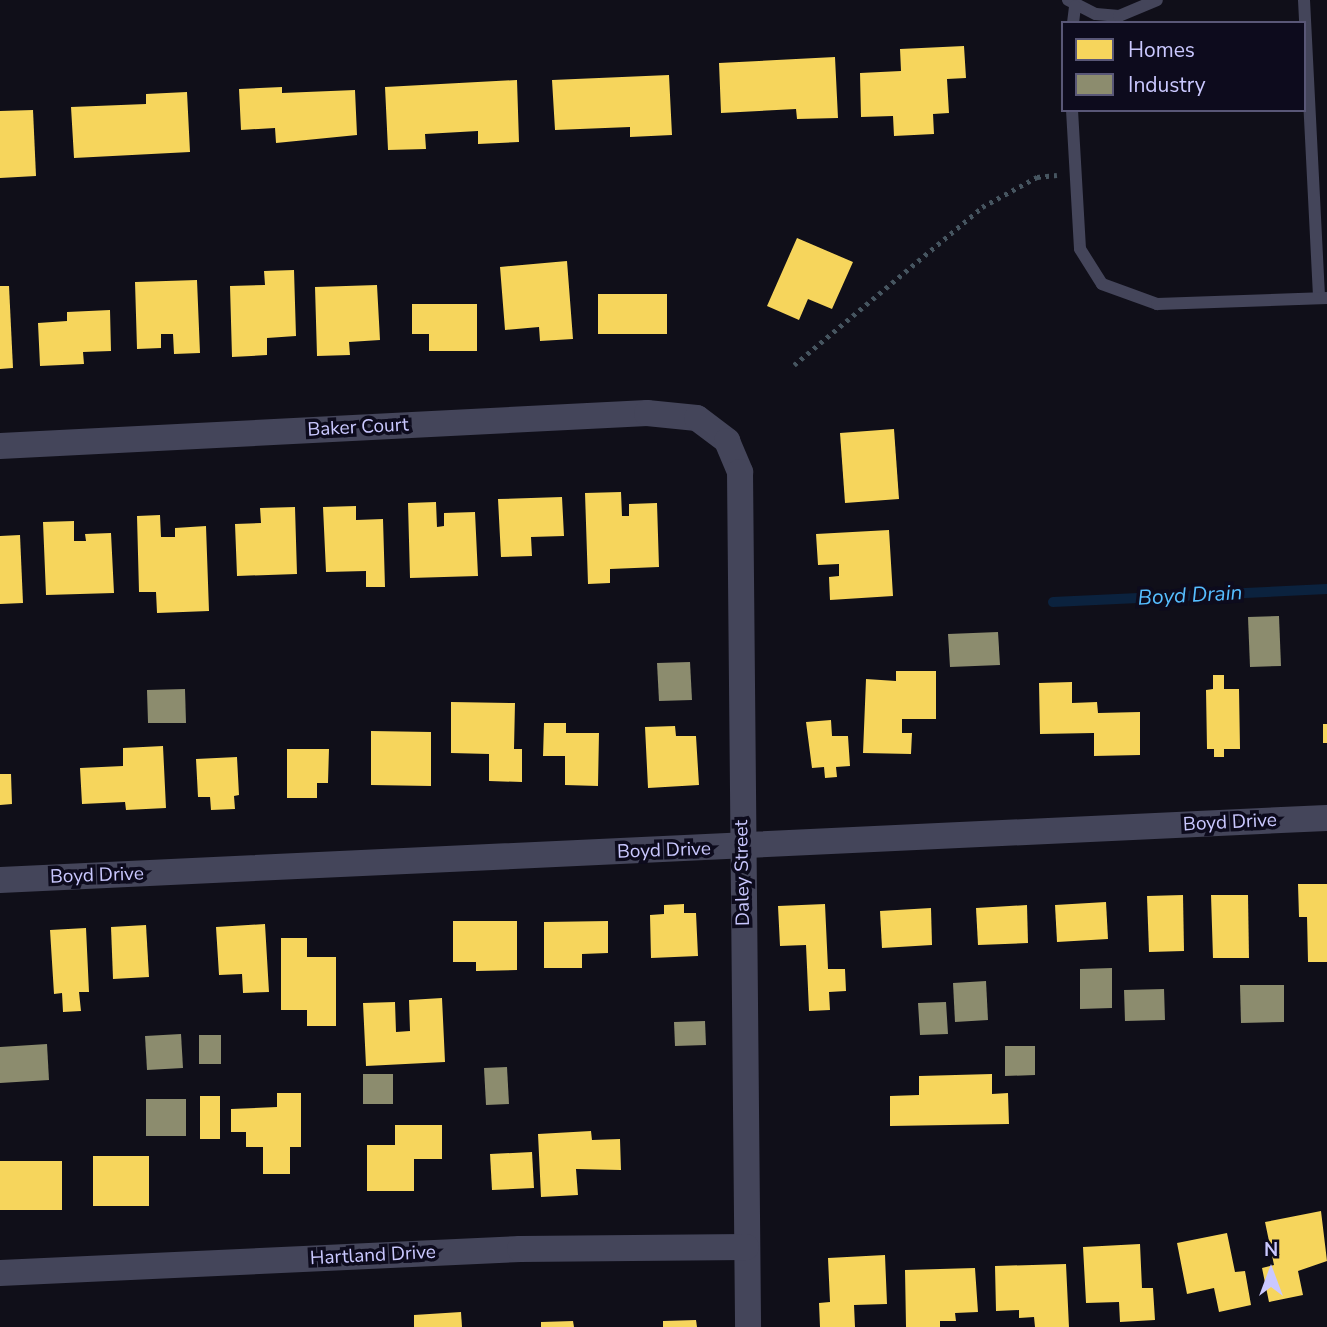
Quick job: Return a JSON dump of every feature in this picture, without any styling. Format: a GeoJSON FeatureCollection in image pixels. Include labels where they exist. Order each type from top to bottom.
{"type":"FeatureCollection","features":[{"type":"Feature","properties":{"kind":"street","name":"Baker Court"},"geometry":{"type":"LineString","coordinates":[[0,446],[647,413],[678,413],[714,428]]}},
{"type":"Feature","properties":{"kind":"street","name":"Daley Street"},"geometry":{"type":"LineString","coordinates":[[714,428],[735,453],[740,472],[748,1327]]}},
{"type":"Feature","properties":{"kind":"street","name":"Boyd Drive"},"geometry":{"type":"LineString","coordinates":[[0,880],[743,848],[1327,818]]}},
{"type":"Feature","properties":{"kind":"street","name":"Hartland Drive"},"geometry":{"type":"LineString","coordinates":[[0,1273],[520,1250],[746,1247]]}},
{"type":"Feature","properties":{"kind":"lane"},"geometry":{"type":"LineString","coordinates":[[1073,21],[1071,3],[1119,16],[1157,0]]}},
{"type":"Feature","properties":{"kind":"lane"},"geometry":{"type":"LineString","coordinates":[[1304,0],[1305,21]]}},
{"type":"Feature","properties":{"kind":"lane"},"geometry":{"type":"LineString","coordinates":[[1072,112],[1080,249],[1102,284],[1157,304],[1323,298],[1306,31]]}},
{"type":"Feature","properties":{"kind":"path"},"geometry":{"type":"LineString","coordinates":[[794,365],[982,207],[1037,177],[1075,174]]}},
{"type":"Feature","properties":{"kind":"building: Homes"},"geometry":{"type":"Polygon","coordinates":[[[964,46],[966,78],[947,79],[949,113],[933,114],[934,134],[894,136],[893,116],[861,117],[860,73],[901,71],[900,49],[964,46]]]}},
{"type":"Feature","properties":{"kind":"building: Homes"},"geometry":{"type":"Polygon","coordinates":[[[835,57],[838,118],[797,119],[796,109],[721,113],[719,63],[835,57]]]}},
{"type":"Feature","properties":{"kind":"building: Homes"},"geometry":{"type":"Polygon","coordinates":[[[669,75],[672,135],[630,137],[630,127],[555,130],[552,80],[669,75]]]}},
{"type":"Feature","properties":{"kind":"building: Homes"},"geometry":{"type":"Polygon","coordinates":[[[517,80],[519,142],[478,144],[478,131],[425,134],[426,149],[388,150],[385,87],[517,80]]]}},
{"type":"Feature","properties":{"kind":"building: Homes"},"geometry":{"type":"Polygon","coordinates":[[[282,87],[282,93],[355,90],[357,135],[276,143],[275,128],[241,130],[239,89],[282,87]]]}},
{"type":"Feature","properties":{"kind":"building: Homes"},"geometry":{"type":"Polygon","coordinates":[[[187,92],[190,152],[74,158],[71,107],[146,104],[146,94],[187,92]]]}},
{"type":"Feature","properties":{"kind":"building: Homes"},"geometry":{"type":"Polygon","coordinates":[[[33,110],[36,176],[0,178],[0,111],[33,110]]]}},
{"type":"Feature","properties":{"kind":"building: Homes"},"geometry":{"type":"Polygon","coordinates":[[[797,238],[853,262],[832,309],[808,299],[799,320],[767,306],[797,238]]]}},
{"type":"Feature","properties":{"kind":"building: Homes"},"geometry":{"type":"Polygon","coordinates":[[[567,261],[573,339],[540,341],[539,327],[505,330],[500,267],[567,261]]]}},
{"type":"Feature","properties":{"kind":"building: Homes"},"geometry":{"type":"Polygon","coordinates":[[[294,270],[296,336],[267,338],[267,355],[232,357],[230,286],[265,285],[264,271],[294,270]]]}},
{"type":"Feature","properties":{"kind":"building: Homes"},"geometry":{"type":"Polygon","coordinates":[[[197,280],[200,353],[174,354],[173,334],[161,334],[161,348],[137,349],[135,282],[197,280]]]}},
{"type":"Feature","properties":{"kind":"building: Homes"},"geometry":{"type":"Polygon","coordinates":[[[377,285],[380,340],[349,342],[350,355],[317,356],[315,287],[377,285]]]}},
{"type":"Feature","properties":{"kind":"building: Homes"},"geometry":{"type":"Polygon","coordinates":[[[0,286],[9,286],[13,368],[0,369],[0,286]]]}},
{"type":"Feature","properties":{"kind":"building: Homes"},"geometry":{"type":"Polygon","coordinates":[[[598,294],[667,294],[667,334],[598,334],[598,294]]]}},
{"type":"Feature","properties":{"kind":"building: Homes"},"geometry":{"type":"Polygon","coordinates":[[[412,304],[477,304],[477,351],[429,351],[429,334],[412,334],[412,304]]]}},
{"type":"Feature","properties":{"kind":"building: Homes"},"geometry":{"type":"Polygon","coordinates":[[[110,310],[111,351],[83,352],[84,364],[40,366],[38,323],[67,321],[67,312],[110,310]]]}},
{"type":"Feature","properties":{"kind":"building: Homes"},"geometry":{"type":"Polygon","coordinates":[[[894,429],[899,499],[845,503],[840,433],[894,429]]]}},
{"type":"Feature","properties":{"kind":"building: Homes"},"geometry":{"type":"Polygon","coordinates":[[[621,492],[622,516],[629,516],[629,504],[657,503],[659,567],[610,569],[610,583],[588,584],[585,493],[621,492]]]}},
{"type":"Feature","properties":{"kind":"building: Homes"},"geometry":{"type":"Polygon","coordinates":[[[562,497],[564,536],[531,537],[532,556],[501,557],[498,499],[562,497]]]}},
{"type":"Feature","properties":{"kind":"building: Homes"},"geometry":{"type":"Polygon","coordinates":[[[436,502],[437,527],[444,526],[444,513],[475,512],[478,576],[410,578],[408,503],[436,502]]]}},
{"type":"Feature","properties":{"kind":"building: Homes"},"geometry":{"type":"Polygon","coordinates":[[[356,506],[356,520],[383,519],[385,587],[366,587],[366,571],[326,572],[323,507],[356,506]]]}},
{"type":"Feature","properties":{"kind":"building: Homes"},"geometry":{"type":"Polygon","coordinates":[[[295,507],[297,574],[237,576],[235,524],[261,523],[260,508],[295,507]]]}},
{"type":"Feature","properties":{"kind":"building: Homes"},"geometry":{"type":"Polygon","coordinates":[[[160,515],[161,537],[175,537],[175,528],[206,526],[209,611],[157,613],[156,592],[139,592],[137,516],[160,515]]]}},
{"type":"Feature","properties":{"kind":"building: Homes"},"geometry":{"type":"Polygon","coordinates":[[[74,521],[74,541],[86,541],[85,534],[111,533],[114,593],[46,595],[43,522],[74,521]]]}},
{"type":"Feature","properties":{"kind":"building: Homes"},"geometry":{"type":"Polygon","coordinates":[[[889,530],[893,596],[830,600],[829,577],[839,576],[839,564],[818,565],[816,534],[889,530]]]}},
{"type":"Feature","properties":{"kind":"building: Homes"},"geometry":{"type":"Polygon","coordinates":[[[20,535],[23,603],[0,604],[0,536],[20,535]]]}},
{"type":"Feature","properties":{"kind":"building: Homes"},"geometry":{"type":"Polygon","coordinates":[[[896,671],[936,671],[936,719],[902,719],[902,733],[912,733],[911,754],[863,753],[866,679],[896,681],[896,671]]]}},
{"type":"Feature","properties":{"kind":"building: Homes"},"geometry":{"type":"Polygon","coordinates":[[[1213,675],[1224,675],[1224,689],[1239,689],[1240,749],[1224,749],[1224,757],[1214,757],[1214,749],[1207,749],[1206,690],[1213,689],[1213,675]]]}},
{"type":"Feature","properties":{"kind":"building: Homes"},"geometry":{"type":"Polygon","coordinates":[[[1072,682],[1072,703],[1097,702],[1098,713],[1140,712],[1140,755],[1094,756],[1094,733],[1040,734],[1039,683],[1072,682]]]}},
{"type":"Feature","properties":{"kind":"building: Homes"},"geometry":{"type":"Polygon","coordinates":[[[451,702],[515,703],[514,749],[522,749],[522,782],[489,781],[489,754],[451,753],[451,702]]]}},
{"type":"Feature","properties":{"kind":"building: Homes"},"geometry":{"type":"Polygon","coordinates":[[[831,720],[832,736],[848,736],[850,766],[836,767],[837,777],[825,778],[824,767],[812,768],[806,722],[831,720]]]}},
{"type":"Feature","properties":{"kind":"building: Homes"},"geometry":{"type":"Polygon","coordinates":[[[544,723],[566,723],[566,733],[599,733],[598,786],[565,785],[565,756],[543,756],[544,723]]]}},
{"type":"Feature","properties":{"kind":"building: Homes"},"geometry":{"type":"Polygon","coordinates":[[[1323,724],[1327,724],[1327,743],[1323,743],[1323,724]]]}},
{"type":"Feature","properties":{"kind":"building: Homes"},"geometry":{"type":"Polygon","coordinates":[[[675,726],[676,736],[696,736],[699,785],[648,788],[645,727],[675,726]]]}},
{"type":"Feature","properties":{"kind":"building: Homes"},"geometry":{"type":"Polygon","coordinates":[[[371,731],[431,732],[431,786],[371,785],[371,731]]]}},
{"type":"Feature","properties":{"kind":"building: Homes"},"geometry":{"type":"Polygon","coordinates":[[[163,746],[166,808],[126,810],[125,802],[82,804],[80,768],[123,766],[123,748],[163,746]]]}},
{"type":"Feature","properties":{"kind":"building: Homes"},"geometry":{"type":"Polygon","coordinates":[[[287,749],[329,749],[328,783],[317,783],[317,798],[287,798],[287,749]]]}},
{"type":"Feature","properties":{"kind":"building: Homes"},"geometry":{"type":"Polygon","coordinates":[[[237,757],[239,795],[234,796],[235,809],[211,810],[210,797],[198,797],[196,759],[237,757]]]}},
{"type":"Feature","properties":{"kind":"building: Homes"},"geometry":{"type":"Polygon","coordinates":[[[0,774],[11,774],[12,804],[0,805],[0,774]]]}},
{"type":"Feature","properties":{"kind":"building: Homes"},"geometry":{"type":"Polygon","coordinates":[[[1298,884],[1327,884],[1327,962],[1308,962],[1307,917],[1299,917],[1298,884]]]}},
{"type":"Feature","properties":{"kind":"building: Homes"},"geometry":{"type":"Polygon","coordinates":[[[1183,895],[1184,951],[1149,952],[1147,896],[1183,895]]]}},
{"type":"Feature","properties":{"kind":"building: Homes"},"geometry":{"type":"Polygon","coordinates":[[[1211,895],[1248,895],[1249,958],[1213,958],[1211,895]]]}},
{"type":"Feature","properties":{"kind":"building: Homes"},"geometry":{"type":"Polygon","coordinates":[[[1106,902],[1108,939],[1057,942],[1055,905],[1106,902]]]}},
{"type":"Feature","properties":{"kind":"building: Homes"},"geometry":{"type":"Polygon","coordinates":[[[684,904],[684,913],[696,913],[698,956],[651,958],[650,915],[664,914],[664,905],[684,904]]]}},
{"type":"Feature","properties":{"kind":"building: Homes"},"geometry":{"type":"Polygon","coordinates":[[[825,904],[828,969],[845,969],[846,991],[829,992],[830,1010],[809,1011],[806,945],[780,946],[778,906],[825,904]]]}},
{"type":"Feature","properties":{"kind":"building: Homes"},"geometry":{"type":"Polygon","coordinates":[[[1027,905],[1028,943],[978,945],[976,908],[1027,905]]]}},
{"type":"Feature","properties":{"kind":"building: Homes"},"geometry":{"type":"Polygon","coordinates":[[[931,908],[932,945],[882,948],[880,911],[931,908]]]}},
{"type":"Feature","properties":{"kind":"building: Homes"},"geometry":{"type":"Polygon","coordinates":[[[453,921],[517,921],[517,970],[476,971],[476,962],[453,962],[453,921]]]}},
{"type":"Feature","properties":{"kind":"building: Homes"},"geometry":{"type":"Polygon","coordinates":[[[608,921],[608,953],[582,954],[582,968],[544,968],[544,922],[608,921]]]}},
{"type":"Feature","properties":{"kind":"building: Homes"},"geometry":{"type":"Polygon","coordinates":[[[265,924],[269,992],[243,993],[242,974],[219,975],[216,927],[265,924]]]}},
{"type":"Feature","properties":{"kind":"building: Homes"},"geometry":{"type":"Polygon","coordinates":[[[146,925],[149,977],[113,979],[111,927],[146,925]]]}},
{"type":"Feature","properties":{"kind":"building: Homes"},"geometry":{"type":"Polygon","coordinates":[[[86,928],[89,992],[79,992],[81,1011],[63,1012],[62,993],[54,994],[50,930],[86,928]]]}},
{"type":"Feature","properties":{"kind":"building: Homes"},"geometry":{"type":"Polygon","coordinates":[[[281,938],[307,938],[307,957],[336,957],[336,1026],[307,1026],[307,1010],[281,1010],[281,938]]]}},
{"type":"Feature","properties":{"kind":"building: Homes"},"geometry":{"type":"Polygon","coordinates":[[[442,998],[445,1062],[366,1066],[363,1003],[395,1002],[396,1032],[410,1031],[409,1000],[442,998]]]}},
{"type":"Feature","properties":{"kind":"building: Homes"},"geometry":{"type":"Polygon","coordinates":[[[992,1074],[992,1094],[1008,1093],[1009,1124],[890,1126],[890,1096],[919,1095],[919,1076],[992,1074]]]}},
{"type":"Feature","properties":{"kind":"building: Homes"},"geometry":{"type":"Polygon","coordinates":[[[277,1093],[301,1093],[301,1147],[290,1147],[290,1174],[263,1174],[263,1147],[246,1147],[246,1132],[231,1132],[231,1109],[277,1107],[277,1093]]]}},
{"type":"Feature","properties":{"kind":"building: Homes"},"geometry":{"type":"Polygon","coordinates":[[[200,1096],[220,1096],[220,1139],[200,1139],[200,1096]]]}},
{"type":"Feature","properties":{"kind":"building: Homes"},"geometry":{"type":"Polygon","coordinates":[[[395,1125],[442,1125],[442,1159],[414,1159],[414,1191],[367,1191],[367,1145],[395,1145],[395,1125]]]}},
{"type":"Feature","properties":{"kind":"building: Homes"},"geometry":{"type":"Polygon","coordinates":[[[591,1131],[592,1140],[620,1139],[621,1170],[576,1169],[578,1195],[541,1197],[538,1134],[591,1131]]]}},
{"type":"Feature","properties":{"kind":"building: Homes"},"geometry":{"type":"Polygon","coordinates":[[[532,1152],[534,1188],[492,1190],[490,1154],[532,1152]]]}},
{"type":"Feature","properties":{"kind":"building: Homes"},"geometry":{"type":"Polygon","coordinates":[[[93,1156],[149,1156],[149,1206],[93,1206],[93,1156]]]}},
{"type":"Feature","properties":{"kind":"building: Homes"},"geometry":{"type":"Polygon","coordinates":[[[0,1161],[62,1161],[62,1210],[0,1210],[0,1161]]]}},
{"type":"Feature","properties":{"kind":"building: Homes"},"geometry":{"type":"Polygon","coordinates":[[[1321,1211],[1327,1261],[1298,1271],[1303,1295],[1269,1302],[1262,1268],[1274,1265],[1265,1222],[1321,1211]]]}},
{"type":"Feature","properties":{"kind":"building: Homes"},"geometry":{"type":"Polygon","coordinates":[[[1227,1233],[1235,1272],[1245,1271],[1251,1305],[1219,1312],[1214,1288],[1187,1294],[1177,1243],[1227,1233]]]}},
{"type":"Feature","properties":{"kind":"building: Homes"},"geometry":{"type":"Polygon","coordinates":[[[1140,1244],[1142,1288],[1153,1288],[1155,1320],[1120,1322],[1119,1302],[1086,1303],[1083,1247],[1140,1244]]]}},
{"type":"Feature","properties":{"kind":"building: Homes"},"geometry":{"type":"Polygon","coordinates":[[[885,1255],[887,1304],[854,1305],[855,1327],[820,1327],[819,1303],[830,1302],[828,1258],[885,1255]]]}},
{"type":"Feature","properties":{"kind":"building: Homes"},"geometry":{"type":"Polygon","coordinates":[[[1066,1264],[1069,1327],[1035,1327],[1034,1317],[1019,1318],[1019,1310],[996,1311],[995,1266],[1066,1264]]]}},
{"type":"Feature","properties":{"kind":"building: Homes"},"geometry":{"type":"Polygon","coordinates":[[[975,1268],[978,1312],[955,1313],[956,1321],[940,1321],[940,1327],[906,1327],[905,1270],[975,1268]]]}},
{"type":"Feature","properties":{"kind":"building: Homes"},"geometry":{"type":"Polygon","coordinates":[[[461,1312],[462,1327],[414,1327],[414,1315],[461,1312]]]}},
{"type":"Feature","properties":{"kind":"building: Homes"},"geometry":{"type":"Polygon","coordinates":[[[696,1320],[697,1327],[663,1327],[663,1321],[696,1320]]]}},
{"type":"Feature","properties":{"kind":"building: Homes"},"geometry":{"type":"Polygon","coordinates":[[[573,1321],[574,1327],[541,1327],[541,1322],[573,1321]]]}},
{"type":"Feature","properties":{"kind":"building: Industry"},"geometry":{"type":"Polygon","coordinates":[[[1279,616],[1281,666],[1250,667],[1248,617],[1279,616]]]}},
{"type":"Feature","properties":{"kind":"building: Industry"},"geometry":{"type":"Polygon","coordinates":[[[998,632],[1000,665],[950,667],[948,634],[998,632]]]}},
{"type":"Feature","properties":{"kind":"building: Industry"},"geometry":{"type":"Polygon","coordinates":[[[690,662],[692,700],[659,701],[657,663],[690,662]]]}},
{"type":"Feature","properties":{"kind":"building: Industry"},"geometry":{"type":"Polygon","coordinates":[[[185,689],[186,723],[148,723],[147,690],[185,689]]]}},
{"type":"Feature","properties":{"kind":"building: Industry"},"geometry":{"type":"Polygon","coordinates":[[[1112,968],[1112,1008],[1080,1009],[1080,969],[1112,968]]]}},
{"type":"Feature","properties":{"kind":"building: Industry"},"geometry":{"type":"Polygon","coordinates":[[[986,981],[988,1020],[955,1022],[953,983],[986,981]]]}},
{"type":"Feature","properties":{"kind":"building: Industry"},"geometry":{"type":"Polygon","coordinates":[[[1240,985],[1284,985],[1284,1022],[1241,1023],[1240,985]]]}},
{"type":"Feature","properties":{"kind":"building: Industry"},"geometry":{"type":"Polygon","coordinates":[[[1164,989],[1165,1020],[1125,1021],[1124,990],[1164,989]]]}},
{"type":"Feature","properties":{"kind":"building: Industry"},"geometry":{"type":"Polygon","coordinates":[[[946,1002],[948,1034],[920,1035],[918,1003],[946,1002]]]}},
{"type":"Feature","properties":{"kind":"building: Industry"},"geometry":{"type":"Polygon","coordinates":[[[705,1021],[706,1045],[675,1046],[674,1022],[705,1021]]]}},
{"type":"Feature","properties":{"kind":"building: Industry"},"geometry":{"type":"Polygon","coordinates":[[[181,1034],[183,1068],[147,1070],[145,1036],[181,1034]]]}},
{"type":"Feature","properties":{"kind":"building: Industry"},"geometry":{"type":"Polygon","coordinates":[[[199,1035],[221,1035],[221,1064],[199,1064],[199,1035]]]}},
{"type":"Feature","properties":{"kind":"building: Industry"},"geometry":{"type":"Polygon","coordinates":[[[47,1044],[49,1080],[0,1083],[0,1047],[47,1044]]]}},
{"type":"Feature","properties":{"kind":"building: Industry"},"geometry":{"type":"Polygon","coordinates":[[[1005,1046],[1035,1046],[1035,1075],[1005,1076],[1005,1046]]]}},
{"type":"Feature","properties":{"kind":"building: Industry"},"geometry":{"type":"Polygon","coordinates":[[[507,1067],[509,1104],[486,1105],[484,1068],[507,1067]]]}},
{"type":"Feature","properties":{"kind":"building: Industry"},"geometry":{"type":"Polygon","coordinates":[[[363,1074],[393,1074],[393,1104],[363,1104],[363,1074]]]}},
{"type":"Feature","properties":{"kind":"building: Industry"},"geometry":{"type":"Polygon","coordinates":[[[146,1099],[186,1099],[186,1136],[146,1136],[146,1099]]]}},
{"type":"Feature","properties":{"kind":"waterway","name":"Boyd Drain"},"geometry":{"type":"LineString","coordinates":[[1053,602],[1327,589]]}}]}
